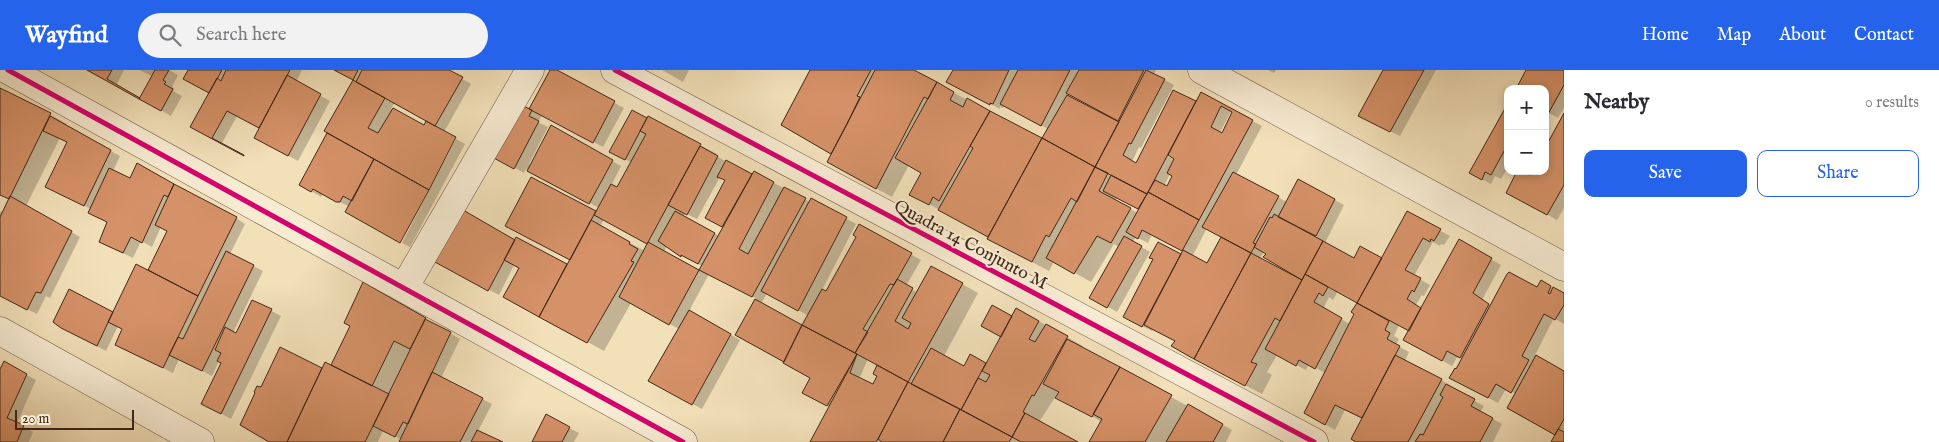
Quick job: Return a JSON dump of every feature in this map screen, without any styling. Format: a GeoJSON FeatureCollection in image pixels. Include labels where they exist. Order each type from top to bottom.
{"type":"FeatureCollection","features":[{"type":"Feature","properties":{"kind":"street"},"geometry":{"type":"LineString","coordinates":[[8,70],[683,442]]}},
{"type":"Feature","properties":{"kind":"street"},"geometry":{"type":"LineString","coordinates":[[404,288],[530,70]]}},
{"type":"Feature","properties":{"kind":"street","name":"Quadra 14 Conjunto M"},"geometry":{"type":"LineString","coordinates":[[615,70],[1314,442]]}},
{"type":"Feature","properties":{"kind":"street"},"geometry":{"type":"LineString","coordinates":[[1202,70],[1564,267]]}},
{"type":"Feature","properties":{"kind":"street"},"geometry":{"type":"LineString","coordinates":[[0,331],[200,442]]}},
{"type":"Feature","properties":{"kind":"building"},"geometry":{"type":"Polygon","coordinates":[[[87,70],[112,70],[107,79],[140,98],[139,99],[87,70]]]}},
{"type":"Feature","properties":{"kind":"building"},"geometry":{"type":"Polygon","coordinates":[[[155,70],[169,70],[163,80],[166,82],[164,84],[173,89],[161,111],[139,99],[155,70]]]}},
{"type":"Feature","properties":{"kind":"building"},"geometry":{"type":"Polygon","coordinates":[[[188,70],[222,70],[209,93],[183,79],[188,70]]]}},
{"type":"Feature","properties":{"kind":"building"},"geometry":{"type":"Polygon","coordinates":[[[226,70],[290,70],[259,128],[227,111],[212,138],[244,156],[190,127],[217,78],[221,81],[226,70]]]}},
{"type":"Feature","properties":{"kind":"building"},"geometry":{"type":"Polygon","coordinates":[[[334,70],[358,70],[353,80],[334,70]]]}},
{"type":"Feature","properties":{"kind":"building"},"geometry":{"type":"Polygon","coordinates":[[[362,70],[449,70],[463,77],[435,126],[356,82],[362,70]]]}},
{"type":"Feature","properties":{"kind":"building"},"geometry":{"type":"Polygon","coordinates":[[[550,70],[557,70],[615,101],[593,143],[529,109],[550,70]]]}},
{"type":"Feature","properties":{"kind":"building"},"geometry":{"type":"Polygon","coordinates":[[[810,70],[871,70],[857,96],[860,97],[831,154],[781,125],[810,70]]]}},
{"type":"Feature","properties":{"kind":"building"},"geometry":{"type":"Polygon","coordinates":[[[875,70],[914,70],[937,82],[928,99],[924,97],[876,189],[827,162],[875,70]]]}},
{"type":"Feature","properties":{"kind":"building"},"geometry":{"type":"Polygon","coordinates":[[[953,70],[1009,70],[993,104],[990,103],[990,105],[946,82],[953,70]]]}},
{"type":"Feature","properties":{"kind":"building"},"geometry":{"type":"Polygon","coordinates":[[[1018,70],[1070,70],[1041,126],[1000,104],[1018,70]]]}},
{"type":"Feature","properties":{"kind":"building"},"geometry":{"type":"Polygon","coordinates":[[[1079,70],[1144,70],[1118,121],[1066,93],[1079,70]]]}},
{"type":"Feature","properties":{"kind":"building"},"geometry":{"type":"Polygon","coordinates":[[[1146,70],[1165,79],[1131,144],[1129,143],[1123,155],[1136,163],[1173,90],[1196,101],[1147,194],[1095,167],[1146,70]]]}},
{"type":"Feature","properties":{"kind":"building"},"geometry":{"type":"Polygon","coordinates":[[[1383,70],[1424,70],[1390,132],[1358,116],[1383,70]]]}},
{"type":"Feature","properties":{"kind":"building"},"geometry":{"type":"Polygon","coordinates":[[[1526,70],[1564,70],[1564,85],[1549,112],[1549,85],[1518,85],[1526,70]]]}},
{"type":"Feature","properties":{"kind":"building"},"geometry":{"type":"Polygon","coordinates":[[[287,75],[321,94],[288,156],[254,138],[287,75]]]}},
{"type":"Feature","properties":{"kind":"building"},"geometry":{"type":"Polygon","coordinates":[[[353,80],[385,98],[368,128],[378,133],[393,108],[424,125],[426,121],[456,137],[429,190],[324,131],[353,80]]]}},
{"type":"Feature","properties":{"kind":"building"},"geometry":{"type":"Polygon","coordinates":[[[937,82],[954,92],[950,100],[963,107],[967,98],[990,111],[939,201],[933,197],[929,205],[909,195],[921,173],[895,158],[937,82]]]}},
{"type":"Feature","properties":{"kind":"building"},"geometry":{"type":"Polygon","coordinates":[[[0,88],[51,113],[9,199],[0,195],[0,88]]]}},
{"type":"Feature","properties":{"kind":"building"},"geometry":{"type":"Polygon","coordinates":[[[1201,92],[1253,120],[1199,220],[1148,192],[1155,180],[1167,186],[1172,176],[1167,173],[1174,159],[1168,155],[1201,92]],[[1221,106],[1211,127],[1222,133],[1232,112],[1221,106]]]}},
{"type":"Feature","properties":{"kind":"building"},"geometry":{"type":"Polygon","coordinates":[[[1067,95],[1119,122],[1095,167],[1042,138],[1067,95]]]}},
{"type":"Feature","properties":{"kind":"building"},"geometry":{"type":"Polygon","coordinates":[[[519,104],[532,110],[529,116],[539,121],[514,169],[492,157],[519,104]]]}},
{"type":"Feature","properties":{"kind":"building"},"geometry":{"type":"Polygon","coordinates":[[[632,110],[647,118],[625,160],[609,152],[632,110]]]}},
{"type":"Feature","properties":{"kind":"building"},"geometry":{"type":"Polygon","coordinates":[[[1504,110],[1504,151],[1491,175],[1485,172],[1482,180],[1469,173],[1504,110]]]}},
{"type":"Feature","properties":{"kind":"building"},"geometry":{"type":"Polygon","coordinates":[[[990,111],[1042,138],[988,237],[938,210],[973,148],[970,146],[990,111]]]}},
{"type":"Feature","properties":{"kind":"building"},"geometry":{"type":"Polygon","coordinates":[[[1564,113],[1564,185],[1547,215],[1506,193],[1515,175],[1549,175],[1549,141],[1564,113]]]}},
{"type":"Feature","properties":{"kind":"building"},"geometry":{"type":"Polygon","coordinates":[[[50,116],[111,150],[84,206],[45,187],[67,142],[43,131],[50,116]]]}},
{"type":"Feature","properties":{"kind":"building"},"geometry":{"type":"Polygon","coordinates":[[[648,116],[701,144],[647,244],[594,215],[611,184],[617,187],[646,134],[640,131],[648,116]]]}},
{"type":"Feature","properties":{"kind":"building"},"geometry":{"type":"Polygon","coordinates":[[[551,125],[613,160],[589,204],[527,171],[551,125]]]}},
{"type":"Feature","properties":{"kind":"building"},"geometry":{"type":"Polygon","coordinates":[[[327,133],[374,159],[352,201],[343,196],[340,202],[336,202],[313,189],[311,192],[299,185],[327,133]]]}},
{"type":"Feature","properties":{"kind":"building"},"geometry":{"type":"Polygon","coordinates":[[[1042,138],[1095,167],[1077,202],[1071,198],[1049,237],[1046,235],[1032,262],[987,239],[1042,138]]]}},
{"type":"Feature","properties":{"kind":"building"},"geometry":{"type":"Polygon","coordinates":[[[700,146],[718,156],[687,215],[668,205],[700,146]]]}},
{"type":"Feature","properties":{"kind":"building"},"geometry":{"type":"Polygon","coordinates":[[[374,159],[429,190],[400,243],[345,212],[374,159]]]}},
{"type":"Feature","properties":{"kind":"building"},"geometry":{"type":"Polygon","coordinates":[[[726,160],[752,174],[722,227],[705,218],[725,180],[717,177],[726,160]]]}},
{"type":"Feature","properties":{"kind":"building"},"geometry":{"type":"Polygon","coordinates":[[[137,163],[174,184],[168,197],[164,195],[142,243],[131,237],[123,253],[99,242],[107,222],[88,213],[109,168],[130,178],[137,163]]]}},
{"type":"Feature","properties":{"kind":"building"},"geometry":{"type":"Polygon","coordinates":[[[1095,167],[1108,173],[1099,191],[1131,208],[1111,243],[1097,236],[1074,274],[1046,258],[1095,167]]]}},
{"type":"Feature","properties":{"kind":"building"},"geometry":{"type":"Polygon","coordinates":[[[754,171],[774,182],[739,249],[748,254],[784,187],[806,198],[752,297],[699,270],[754,171]]]}},
{"type":"Feature","properties":{"kind":"building"},"geometry":{"type":"Polygon","coordinates":[[[1233,172],[1279,196],[1253,243],[1256,244],[1251,253],[1202,227],[1233,172]]]}},
{"type":"Feature","properties":{"kind":"building"},"geometry":{"type":"Polygon","coordinates":[[[1111,175],[1147,194],[1138,209],[1103,191],[1111,175]]]}},
{"type":"Feature","properties":{"kind":"building"},"geometry":{"type":"Polygon","coordinates":[[[531,177],[596,211],[570,260],[505,226],[531,177]]]}},
{"type":"Feature","properties":{"kind":"building"},"geometry":{"type":"Polygon","coordinates":[[[1298,179],[1335,199],[1316,236],[1278,217],[1298,179]]]}},
{"type":"Feature","properties":{"kind":"building"},"geometry":{"type":"Polygon","coordinates":[[[174,184],[237,217],[198,296],[148,270],[167,231],[155,225],[174,184]]]}},
{"type":"Feature","properties":{"kind":"building"},"geometry":{"type":"Polygon","coordinates":[[[1148,192],[1199,220],[1182,251],[1142,230],[1138,239],[1126,232],[1148,192]]]}},
{"type":"Feature","properties":{"kind":"building"},"geometry":{"type":"Polygon","coordinates":[[[10,196],[72,231],[41,293],[36,292],[27,310],[0,296],[0,217],[10,196]]]}},
{"type":"Feature","properties":{"kind":"building"},"geometry":{"type":"Polygon","coordinates":[[[811,198],[847,217],[798,311],[761,291],[811,198]]]}},
{"type":"Feature","properties":{"kind":"building"},"geometry":{"type":"Polygon","coordinates":[[[463,210],[515,240],[488,291],[435,262],[463,210]]]}},
{"type":"Feature","properties":{"kind":"building"},"geometry":{"type":"Polygon","coordinates":[[[675,211],[715,233],[698,264],[681,255],[681,257],[658,241],[675,211]]]}},
{"type":"Feature","properties":{"kind":"building"},"geometry":{"type":"Polygon","coordinates":[[[1407,211],[1441,229],[1434,241],[1431,239],[1430,242],[1423,238],[1405,270],[1421,278],[1414,292],[1412,290],[1407,299],[1421,308],[1409,331],[1357,303],[1407,211]]]}},
{"type":"Feature","properties":{"kind":"building"},"geometry":{"type":"Polygon","coordinates":[[[1274,214],[1323,241],[1302,280],[1263,257],[1266,254],[1254,247],[1270,217],[1272,218],[1274,214]]]}},
{"type":"Feature","properties":{"kind":"building"},"geometry":{"type":"Polygon","coordinates":[[[591,220],[630,242],[629,244],[638,249],[631,261],[634,262],[587,343],[539,317],[591,220]]]}},
{"type":"Feature","properties":{"kind":"building"},"geometry":{"type":"Polygon","coordinates":[[[859,224],[912,253],[894,285],[890,284],[863,329],[868,332],[855,353],[802,325],[822,289],[826,291],[856,237],[853,235],[859,224]]]}},
{"type":"Feature","properties":{"kind":"building"},"geometry":{"type":"Polygon","coordinates":[[[1124,236],[1142,246],[1107,308],[1089,298],[1124,236]]]}},
{"type":"Feature","properties":{"kind":"building"},"geometry":{"type":"Polygon","coordinates":[[[516,237],[567,264],[539,317],[503,297],[519,268],[504,260],[516,237]]]}},
{"type":"Feature","properties":{"kind":"building"},"geometry":{"type":"Polygon","coordinates":[[[1221,237],[1251,253],[1194,359],[1171,346],[1175,341],[1144,325],[1183,250],[1207,263],[1221,237]]]}},
{"type":"Feature","properties":{"kind":"building"},"geometry":{"type":"Polygon","coordinates":[[[1459,239],[1492,258],[1473,293],[1489,304],[1460,358],[1447,351],[1442,361],[1403,340],[1459,239]]]}},
{"type":"Feature","properties":{"kind":"building"},"geometry":{"type":"Polygon","coordinates":[[[1323,241],[1354,258],[1360,246],[1382,258],[1357,303],[1305,274],[1323,241]]]}},
{"type":"Feature","properties":{"kind":"building"},"geometry":{"type":"Polygon","coordinates":[[[648,242],[699,270],[669,325],[619,297],[648,242]]]}},
{"type":"Feature","properties":{"kind":"building"},"geometry":{"type":"Polygon","coordinates":[[[1158,242],[1181,254],[1142,327],[1123,317],[1153,259],[1149,258],[1158,242]]]}},
{"type":"Feature","properties":{"kind":"building"},"geometry":{"type":"Polygon","coordinates":[[[226,251],[254,265],[202,371],[169,355],[178,337],[183,339],[226,251]]]}},
{"type":"Feature","properties":{"kind":"building"},"geometry":{"type":"Polygon","coordinates":[[[1251,253],[1302,280],[1280,321],[1275,318],[1251,362],[1257,364],[1245,386],[1194,359],[1251,253]]]}},
{"type":"Feature","properties":{"kind":"building"},"geometry":{"type":"Polygon","coordinates":[[[136,264],[198,296],[163,368],[115,345],[122,329],[108,322],[136,264]]]}},
{"type":"Feature","properties":{"kind":"building"},"geometry":{"type":"Polygon","coordinates":[[[931,266],[963,283],[908,382],[855,353],[897,279],[913,288],[895,321],[908,329],[911,323],[902,318],[931,266]]]}},
{"type":"Feature","properties":{"kind":"building"},"geometry":{"type":"Polygon","coordinates":[[[1509,272],[1537,287],[1541,280],[1551,286],[1548,293],[1550,294],[1553,287],[1564,293],[1564,305],[1555,320],[1544,314],[1522,356],[1529,360],[1511,393],[1496,384],[1488,398],[1449,378],[1456,369],[1509,272]]]}},
{"type":"Feature","properties":{"kind":"building"},"geometry":{"type":"Polygon","coordinates":[[[1305,274],[1328,287],[1323,296],[1319,293],[1314,302],[1342,318],[1315,369],[1299,360],[1296,366],[1265,349],[1305,274]]]}},
{"type":"Feature","properties":{"kind":"building"},"geometry":{"type":"Polygon","coordinates":[[[363,282],[426,318],[410,349],[394,341],[372,386],[331,365],[350,326],[344,323],[363,282]]]}},
{"type":"Feature","properties":{"kind":"building"},"geometry":{"type":"Polygon","coordinates":[[[69,289],[113,312],[97,346],[53,322],[69,289]]]}},
{"type":"Feature","properties":{"kind":"building"},"geometry":{"type":"Polygon","coordinates":[[[755,299],[802,325],[784,362],[735,335],[755,299]]]}},
{"type":"Feature","properties":{"kind":"building"},"geometry":{"type":"Polygon","coordinates":[[[252,300],[272,309],[221,414],[201,404],[221,363],[217,361],[221,353],[215,350],[225,327],[236,333],[252,300]]]}},
{"type":"Feature","properties":{"kind":"building"},"geometry":{"type":"Polygon","coordinates":[[[1357,303],[1389,321],[1385,330],[1390,333],[1387,339],[1400,346],[1362,418],[1335,405],[1325,425],[1304,413],[1354,314],[1351,312],[1357,303]]]}},
{"type":"Feature","properties":{"kind":"building"},"geometry":{"type":"Polygon","coordinates":[[[992,305],[1012,316],[1001,337],[981,326],[992,305]]]}},
{"type":"Feature","properties":{"kind":"building"},"geometry":{"type":"Polygon","coordinates":[[[1016,308],[1039,321],[1029,339],[1035,342],[1046,324],[1068,336],[1034,396],[1032,395],[1012,437],[961,410],[978,378],[986,382],[990,375],[982,371],[1016,308]]]}},
{"type":"Feature","properties":{"kind":"building"},"geometry":{"type":"Polygon","coordinates":[[[689,310],[731,334],[692,405],[648,381],[689,310]]]}},
{"type":"Feature","properties":{"kind":"building"},"geometry":{"type":"Polygon","coordinates":[[[425,319],[451,332],[408,424],[403,422],[395,437],[373,426],[425,319]]]}},
{"type":"Feature","properties":{"kind":"building"},"geometry":{"type":"Polygon","coordinates":[[[802,325],[857,354],[827,406],[802,393],[810,378],[783,363],[802,325]]]}},
{"type":"Feature","properties":{"kind":"building"},"geometry":{"type":"Polygon","coordinates":[[[1067,339],[1120,367],[1092,417],[1055,398],[1059,392],[1043,384],[1067,339]]]}},
{"type":"Feature","properties":{"kind":"building"},"geometry":{"type":"Polygon","coordinates":[[[280,347],[322,368],[287,442],[269,442],[240,425],[257,386],[261,387],[280,347]]]}},
{"type":"Feature","properties":{"kind":"building"},"geometry":{"type":"Polygon","coordinates":[[[931,348],[964,366],[970,354],[986,363],[961,410],[911,384],[931,348]]]}},
{"type":"Feature","properties":{"kind":"building"},"geometry":{"type":"Polygon","coordinates":[[[857,354],[850,373],[873,384],[877,376],[873,374],[877,365],[908,382],[878,439],[876,442],[810,442],[857,354]]]}},
{"type":"Feature","properties":{"kind":"building"},"geometry":{"type":"Polygon","coordinates":[[[1395,355],[1442,379],[1408,442],[1356,442],[1351,439],[1395,355]]]}},
{"type":"Feature","properties":{"kind":"building"},"geometry":{"type":"Polygon","coordinates":[[[1536,355],[1564,371],[1564,419],[1555,435],[1507,408],[1536,355]]]}},
{"type":"Feature","properties":{"kind":"building"},"geometry":{"type":"Polygon","coordinates":[[[4,361],[27,374],[7,418],[24,425],[17,442],[0,442],[0,369],[4,361]]]}},
{"type":"Feature","properties":{"kind":"building"},"geometry":{"type":"Polygon","coordinates":[[[325,362],[389,394],[365,442],[287,442],[325,362]]]}},
{"type":"Feature","properties":{"kind":"building"},"geometry":{"type":"Polygon","coordinates":[[[1120,367],[1172,395],[1145,442],[1089,442],[1102,419],[1093,414],[1120,367]]]}},
{"type":"Feature","properties":{"kind":"building"},"geometry":{"type":"Polygon","coordinates":[[[432,372],[483,398],[460,442],[399,442],[432,372]]]}},
{"type":"Feature","properties":{"kind":"building"},"geometry":{"type":"Polygon","coordinates":[[[908,382],[960,409],[943,442],[882,442],[878,439],[908,382]]]}},
{"type":"Feature","properties":{"kind":"building"},"geometry":{"type":"Polygon","coordinates":[[[1446,384],[1475,399],[1471,406],[1493,418],[1480,442],[1415,442],[1420,434],[1423,435],[1443,397],[1440,395],[1446,384]]]}},
{"type":"Feature","properties":{"kind":"building"},"geometry":{"type":"Polygon","coordinates":[[[1188,404],[1223,424],[1213,442],[1166,442],[1188,404]]]}},
{"type":"Feature","properties":{"kind":"building"},"geometry":{"type":"Polygon","coordinates":[[[960,409],[1012,437],[1009,442],[943,442],[960,409]]]}},
{"type":"Feature","properties":{"kind":"building"},"geometry":{"type":"Polygon","coordinates":[[[1025,413],[1078,442],[1021,442],[1012,437],[1025,413]]]}},
{"type":"Feature","properties":{"kind":"building"},"geometry":{"type":"Polygon","coordinates":[[[546,414],[570,427],[562,442],[532,442],[546,414]]]}},
{"type":"Feature","properties":{"kind":"building"},"geometry":{"type":"Polygon","coordinates":[[[1558,429],[1564,432],[1564,442],[1551,442],[1558,429]]]}},
{"type":"Feature","properties":{"kind":"building"},"geometry":{"type":"Polygon","coordinates":[[[477,430],[503,442],[471,442],[477,430]]]}},
{"type":"Feature","properties":{"kind":"cycle path"},"geometry":{"type":"LineString","coordinates":[[8,70],[683,442]]}},
{"type":"Feature","properties":{"kind":"cycle path"},"geometry":{"type":"LineString","coordinates":[[615,70],[1314,442]]}}]}
